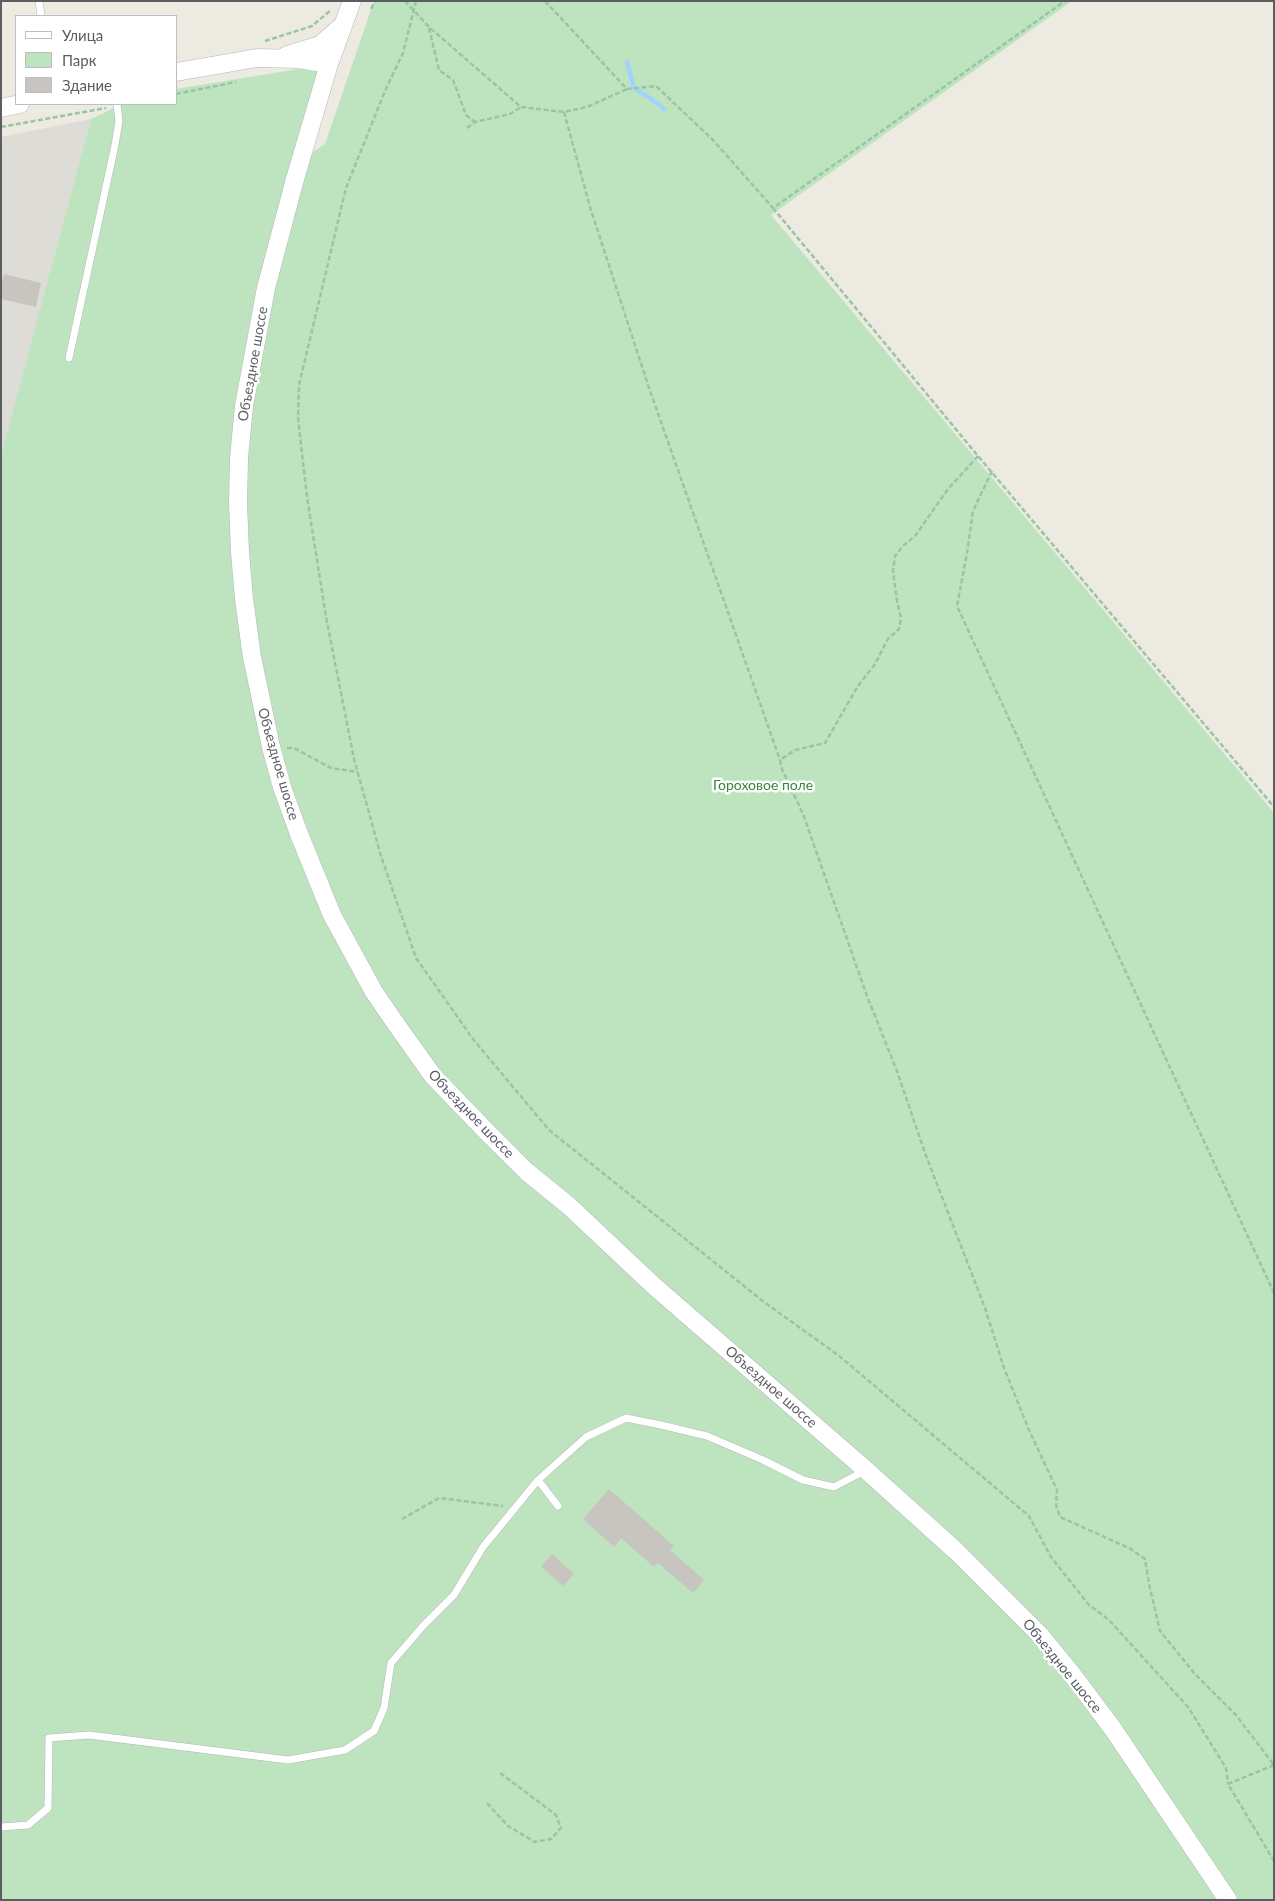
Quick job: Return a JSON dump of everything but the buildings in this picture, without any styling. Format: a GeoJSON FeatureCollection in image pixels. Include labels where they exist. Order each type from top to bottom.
{"type":"FeatureCollection","features":[{"type":"Feature","properties":{"kind":"street","name":"Объездное шоссе"},"geometry":{"type":"LineString","coordinates":[[352,1],[329,64],[290,197],[266,288],[244,406],[239,458],[240,542],[244,599],[252,657],[282,787],[332,915],[374,992],[433,1076],[526,1170],[569,1206],[654,1286],[866,1470],[956,1551],[1039,1634],[1071,1672],[1113,1729],[1228,1900]]}},
{"type":"Feature","properties":{"kind":"street"},"geometry":{"type":"LineString","coordinates":[[280,57],[320,45],[343,26]]}},
{"type":"Feature","properties":{"kind":"street"},"geometry":{"type":"LineString","coordinates":[[178,72],[257,58],[280,57],[329,64]]}},
{"type":"Feature","properties":{"kind":"street"},"geometry":{"type":"LineString","coordinates":[[1,108],[15,105]]}},
{"type":"Feature","properties":{"kind":"lane"},"geometry":{"type":"LineString","coordinates":[[39,1],[40,15]]}},
{"type":"Feature","properties":{"kind":"lane"},"geometry":{"type":"LineString","coordinates":[[69,358],[115,145],[119,121],[118,105]]}},
{"type":"Feature","properties":{"kind":"lane"},"geometry":{"type":"LineString","coordinates":[[1,1826],[28,1824],[48,1808],[49,1738],[89,1735],[288,1760],[345,1750],[374,1731],[384,1708],[391,1663],[423,1626],[454,1595],[483,1547],[538,1480],[586,1437],[626,1418],[707,1436],[764,1460],[804,1480],[834,1487],[866,1470]]}},
{"type":"Feature","properties":{"kind":"lane"},"geometry":{"type":"LineString","coordinates":[[538,1480],[558,1506]]}},
{"type":"Feature","properties":{"kind":"path"},"geometry":{"type":"LineString","coordinates":[[371,9],[375,1]]}},
{"type":"Feature","properties":{"kind":"path"},"geometry":{"type":"LineString","coordinates":[[405,1],[429,27],[521,107],[564,112],[587,107],[627,89],[656,86],[714,141],[773,208],[978,456],[1274,808]]}},
{"type":"Feature","properties":{"kind":"path"},"geometry":{"type":"LineString","coordinates":[[416,1],[404,53],[385,91],[346,188],[299,385],[298,418],[307,497],[326,617],[358,772],[381,856],[416,958],[473,1039],[549,1130],[764,1302],[838,1355],[1029,1516],[1051,1558],[1089,1605],[1109,1620],[1188,1707],[1226,1768],[1228,1784],[1274,1861]]}},
{"type":"Feature","properties":{"kind":"path"},"geometry":{"type":"LineString","coordinates":[[545,1],[627,89]]}},
{"type":"Feature","properties":{"kind":"path"},"geometry":{"type":"LineString","coordinates":[[773,208],[1065,1]]}},
{"type":"Feature","properties":{"kind":"path"},"geometry":{"type":"LineString","coordinates":[[268,40],[312,26],[332,8]]}},
{"type":"Feature","properties":{"kind":"path"},"geometry":{"type":"LineString","coordinates":[[429,27],[439,70],[453,80],[466,115],[475,122]]}},
{"type":"Feature","properties":{"kind":"path"},"geometry":{"type":"LineString","coordinates":[[178,94],[236,82]]}},
{"type":"Feature","properties":{"kind":"path"},"geometry":{"type":"LineString","coordinates":[[1,127],[118,105]]}},
{"type":"Feature","properties":{"kind":"path"},"geometry":{"type":"LineString","coordinates":[[467,128],[475,122],[510,114],[521,107]]}},
{"type":"Feature","properties":{"kind":"path"},"geometry":{"type":"LineString","coordinates":[[564,112],[590,207],[648,385],[781,767],[803,814],[867,996],[897,1071],[925,1153],[984,1308],[1004,1368],[1029,1430],[1057,1490],[1056,1505],[1060,1516],[1130,1548],[1145,1559],[1160,1630],[1195,1674],[1236,1715],[1274,1765],[1228,1784]]}},
{"type":"Feature","properties":{"kind":"path"},"geometry":{"type":"LineString","coordinates":[[780,760],[796,750],[825,743],[833,732],[837,720],[849,704],[858,686],[875,664],[888,638],[899,629],[901,618],[893,571],[895,556],[915,536],[948,489],[978,456]]}},
{"type":"Feature","properties":{"kind":"path"},"geometry":{"type":"LineString","coordinates":[[992,471],[973,511],[957,606],[1274,1293]]}},
{"type":"Feature","properties":{"kind":"path"},"geometry":{"type":"LineString","coordinates":[[271,746],[294,748],[331,768],[358,772]]}},
{"type":"Feature","properties":{"kind":"path"},"geometry":{"type":"LineString","coordinates":[[402,1519],[439,1498],[516,1508]]}},
{"type":"Feature","properties":{"kind":"path"},"geometry":{"type":"LineString","coordinates":[[487,1803],[508,1826],[535,1842],[551,1840],[561,1828],[556,1815],[499,1772]]}},
{"type":"Feature","properties":{"kind":"shaded area"},"geometry":{"type":"Polygon","coordinates":[[[91,119],[11,418],[1,455],[1,137],[91,119]]]}},
{"type":"Feature","properties":{"kind":"green space","name":"Гороховое поле"},"geometry":{"type":"Polygon","coordinates":[[[374,1],[1072,1],[771,215],[1274,813],[1274,1900],[1,1900],[1,455],[91,119],[120,105],[178,105],[178,89],[329,64],[301,160],[325,144],[374,1]]]}},
{"type":"Feature","properties":{"kind":"waterway"},"geometry":{"type":"LineString","coordinates":[[627,62],[634,88],[664,109]]}}]}
